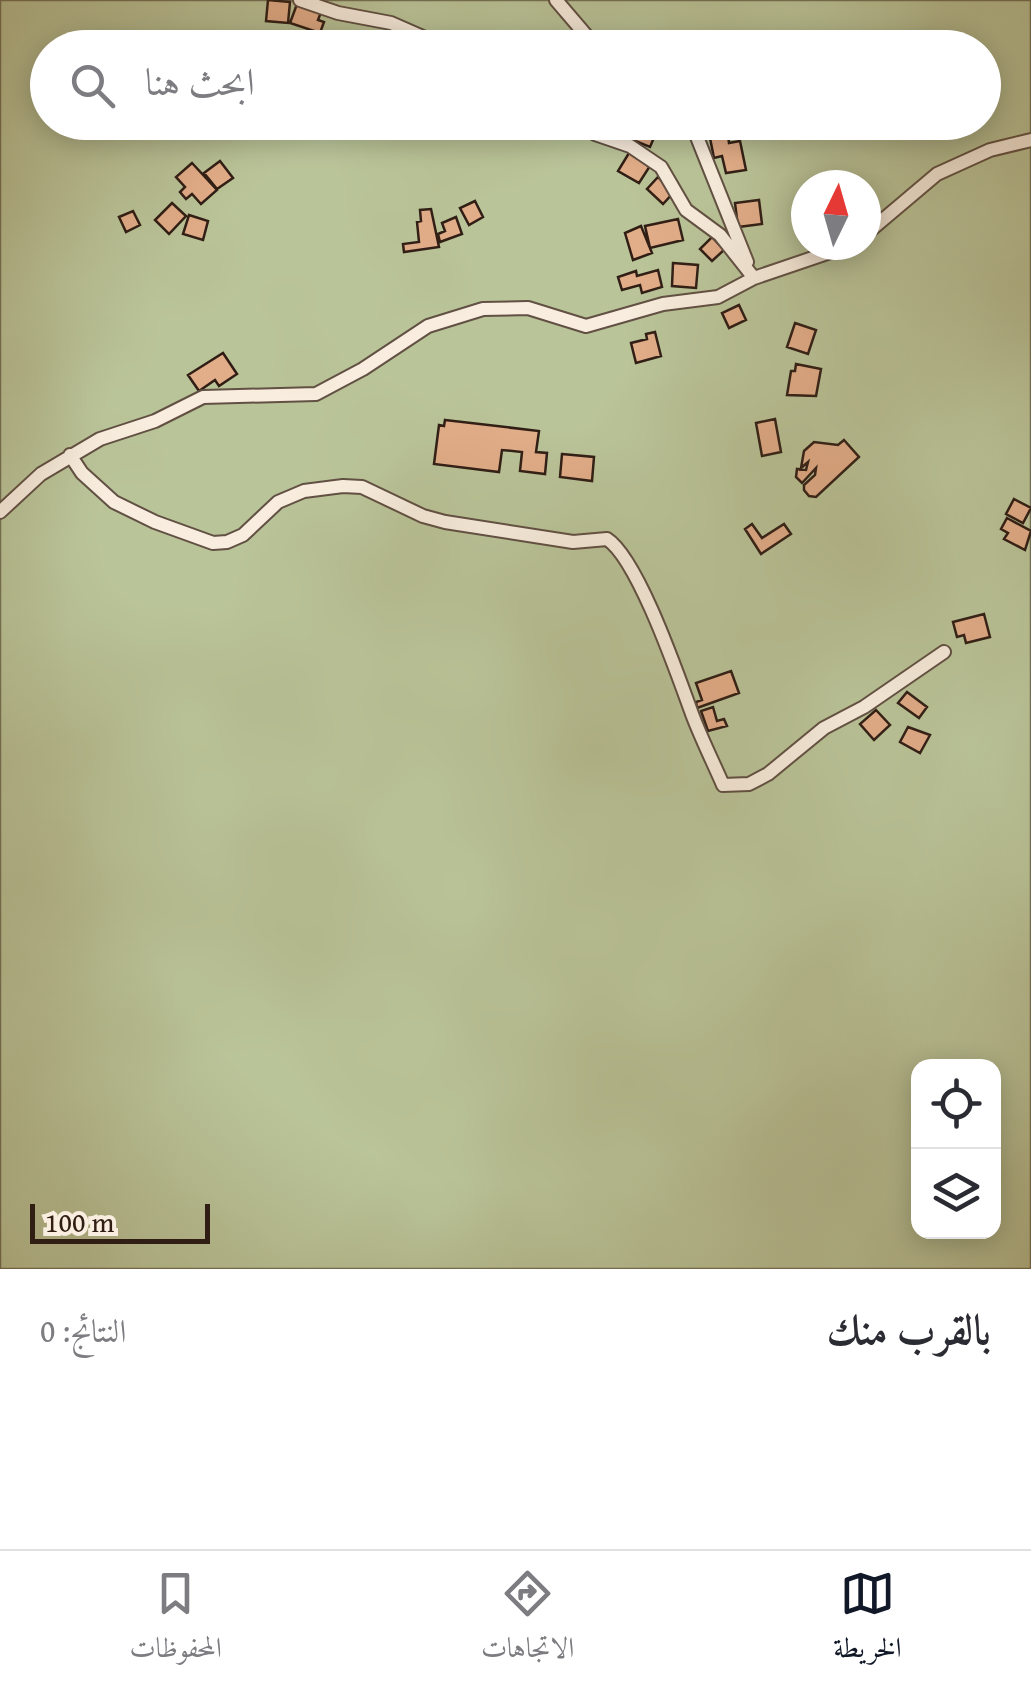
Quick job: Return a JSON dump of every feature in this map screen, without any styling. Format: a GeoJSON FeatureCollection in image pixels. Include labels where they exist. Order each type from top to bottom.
{"type":"FeatureCollection","features":[{"type":"Feature","properties":{"kind":"street"},"geometry":{"type":"LineString","coordinates":[[300,0],[407,30]]}},
{"type":"Feature","properties":{"kind":"street"},"geometry":{"type":"LineString","coordinates":[[556,0],[582,30]]}},
{"type":"Feature","properties":{"kind":"street"},"geometry":{"type":"LineString","coordinates":[[612,140],[630,146],[661,168],[686,210],[720,235],[754,278]]}},
{"type":"Feature","properties":{"kind":"street"},"geometry":{"type":"LineString","coordinates":[[698,140],[754,278]]}},
{"type":"Feature","properties":{"kind":"street"},"geometry":{"type":"LineString","coordinates":[[881,221],[937,174],[990,150],[1031,140]]}},
{"type":"Feature","properties":{"kind":"street"},"geometry":{"type":"LineString","coordinates":[[0,512],[41,474],[100,439],[155,421],[202,397],[316,394],[428,326],[484,309],[528,308],[586,326],[663,304],[718,297],[754,278],[807,260]]}},
{"type":"Feature","properties":{"kind":"street"},"geometry":{"type":"LineString","coordinates":[[70,455],[82,473],[114,502],[214,543],[244,536],[278,502],[304,492],[343,486],[362,487],[423,516],[445,522],[573,542],[607,539],[626,560],[666,644],[692,716],[724,785],[749,784],[768,774],[824,728],[864,707],[944,652]]}},
{"type":"Feature","properties":{"kind":"green space"},"geometry":{"type":"Polygon","coordinates":[[[0,0],[1031,0],[1031,1269],[0,1269],[0,0]]]}},
{"type":"Feature","properties":{"kind":"building"},"geometry":{"type":"Polygon","coordinates":[[[268,0],[290,2],[288,23],[266,21],[268,0]]]}},
{"type":"Feature","properties":{"kind":"building"},"geometry":{"type":"Polygon","coordinates":[[[297,4],[321,12],[318,20],[324,22],[321,30],[290,23],[297,4]]]}},
{"type":"Feature","properties":{"kind":"building"},"geometry":{"type":"Polygon","coordinates":[[[633,140],[653,140],[650,147],[633,140]]]}},
{"type":"Feature","properties":{"kind":"building"},"geometry":{"type":"Polygon","coordinates":[[[710,140],[740,141],[746,170],[726,173],[722,156],[714,158],[710,140]]]}},
{"type":"Feature","properties":{"kind":"building"},"geometry":{"type":"Polygon","coordinates":[[[629,153],[650,166],[639,183],[618,171],[629,153]]]}},
{"type":"Feature","properties":{"kind":"building"},"geometry":{"type":"Polygon","coordinates":[[[220,161],[233,178],[217,189],[204,173],[220,161]]]}},
{"type":"Feature","properties":{"kind":"building"},"geometry":{"type":"Polygon","coordinates":[[[192,163],[217,190],[201,204],[192,194],[186,199],[180,192],[185,187],[176,177],[192,163]]]}},
{"type":"Feature","properties":{"kind":"building"},"geometry":{"type":"Polygon","coordinates":[[[658,177],[674,192],[663,204],[647,189],[658,177]]]}},
{"type":"Feature","properties":{"kind":"building"},"geometry":{"type":"Polygon","coordinates":[[[759,200],[762,224],[738,227],[735,203],[759,200]]]}},
{"type":"Feature","properties":{"kind":"building"},"geometry":{"type":"Polygon","coordinates":[[[475,201],[483,217],[469,225],[460,208],[475,201]]]}},
{"type":"Feature","properties":{"kind":"building"},"geometry":{"type":"Polygon","coordinates":[[[172,203],[186,216],[169,234],[155,220],[172,203]]]}},
{"type":"Feature","properties":{"kind":"building"},"geometry":{"type":"Polygon","coordinates":[[[431,209],[439,247],[404,252],[403,244],[419,242],[420,210],[431,209]]]}},
{"type":"Feature","properties":{"kind":"building"},"geometry":{"type":"Polygon","coordinates":[[[133,211],[140,225],[126,232],[119,217],[133,211]]]}},
{"type":"Feature","properties":{"kind":"building"},"geometry":{"type":"Polygon","coordinates":[[[189,215],[208,221],[203,240],[183,234],[189,215]]]}},
{"type":"Feature","properties":{"kind":"building"},"geometry":{"type":"Polygon","coordinates":[[[456,217],[462,234],[440,242],[438,234],[445,231],[442,223],[456,217]]]}},
{"type":"Feature","properties":{"kind":"building"},"geometry":{"type":"Polygon","coordinates":[[[678,219],[683,240],[650,248],[645,226],[678,219]]]}},
{"type":"Feature","properties":{"kind":"building"},"geometry":{"type":"Polygon","coordinates":[[[641,226],[652,253],[633,260],[625,233],[641,226]]]}},
{"type":"Feature","properties":{"kind":"building"},"geometry":{"type":"Polygon","coordinates":[[[712,237],[724,250],[712,261],[700,249],[712,237]]]}},
{"type":"Feature","properties":{"kind":"building"},"geometry":{"type":"Polygon","coordinates":[[[673,263],[698,265],[696,288],[672,286],[673,263]]]}},
{"type":"Feature","properties":{"kind":"building"},"geometry":{"type":"Polygon","coordinates":[[[658,270],[662,287],[642,293],[640,285],[622,290],[618,277],[658,270]]]}},
{"type":"Feature","properties":{"kind":"building"},"geometry":{"type":"Polygon","coordinates":[[[739,305],[746,320],[729,328],[722,313],[739,305]]]}},
{"type":"Feature","properties":{"kind":"building"},"geometry":{"type":"Polygon","coordinates":[[[795,323],[816,330],[808,354],[787,347],[795,323]]]}},
{"type":"Feature","properties":{"kind":"building"},"geometry":{"type":"Polygon","coordinates":[[[655,332],[661,356],[636,363],[631,343],[647,339],[646,334],[655,332]]]}},
{"type":"Feature","properties":{"kind":"building"},"geometry":{"type":"Polygon","coordinates":[[[223,353],[237,374],[219,386],[215,380],[199,391],[188,375],[223,353]]]}},
{"type":"Feature","properties":{"kind":"building"},"geometry":{"type":"Polygon","coordinates":[[[796,364],[821,369],[816,396],[787,395],[796,364]]]}},
{"type":"Feature","properties":{"kind":"building"},"geometry":{"type":"Polygon","coordinates":[[[775,419],[781,452],[762,456],[756,423],[775,419]]]}},
{"type":"Feature","properties":{"kind":"building"},"geometry":{"type":"Polygon","coordinates":[[[445,420],[539,431],[536,452],[547,453],[545,474],[520,471],[522,452],[502,450],[499,472],[434,464],[439,425],[444,426],[445,420]]]}},
{"type":"Feature","properties":{"kind":"building"},"geometry":{"type":"Polygon","coordinates":[[[844,440],[859,457],[816,497],[809,496],[804,485],[815,475],[816,468],[802,483],[796,477],[797,469],[806,470],[808,462],[801,468],[804,451],[814,442],[838,445],[844,440]]]}},
{"type":"Feature","properties":{"kind":"building"},"geometry":{"type":"Polygon","coordinates":[[[562,454],[594,457],[592,481],[560,477],[562,454]]]}},
{"type":"Feature","properties":{"kind":"building"},"geometry":{"type":"Polygon","coordinates":[[[1014,499],[1031,508],[1023,523],[1006,514],[1014,499]]]}},
{"type":"Feature","properties":{"kind":"building"},"geometry":{"type":"Polygon","coordinates":[[[1007,518],[1031,531],[1025,550],[1004,539],[1008,533],[1001,529],[1007,518]]]}},
{"type":"Feature","properties":{"kind":"building"},"geometry":{"type":"Polygon","coordinates":[[[752,524],[762,538],[784,524],[791,534],[761,554],[745,529],[752,524]]]}},
{"type":"Feature","properties":{"kind":"building"},"geometry":{"type":"Polygon","coordinates":[[[984,614],[990,637],[966,643],[964,635],[957,637],[953,622],[984,614]]]}},
{"type":"Feature","properties":{"kind":"building"},"geometry":{"type":"Polygon","coordinates":[[[731,671],[739,693],[697,708],[696,702],[702,700],[696,683],[731,671]]]}},
{"type":"Feature","properties":{"kind":"building"},"geometry":{"type":"Polygon","coordinates":[[[907,692],[927,707],[919,718],[898,703],[907,692]]]}},
{"type":"Feature","properties":{"kind":"building"},"geometry":{"type":"Polygon","coordinates":[[[713,707],[717,721],[724,719],[727,726],[708,731],[701,711],[713,707]]]}},
{"type":"Feature","properties":{"kind":"building"},"geometry":{"type":"Polygon","coordinates":[[[876,710],[890,725],[874,740],[860,724],[876,710]]]}},
{"type":"Feature","properties":{"kind":"building"},"geometry":{"type":"Polygon","coordinates":[[[908,727],[930,735],[920,753],[900,742],[908,727]]]}}]}
